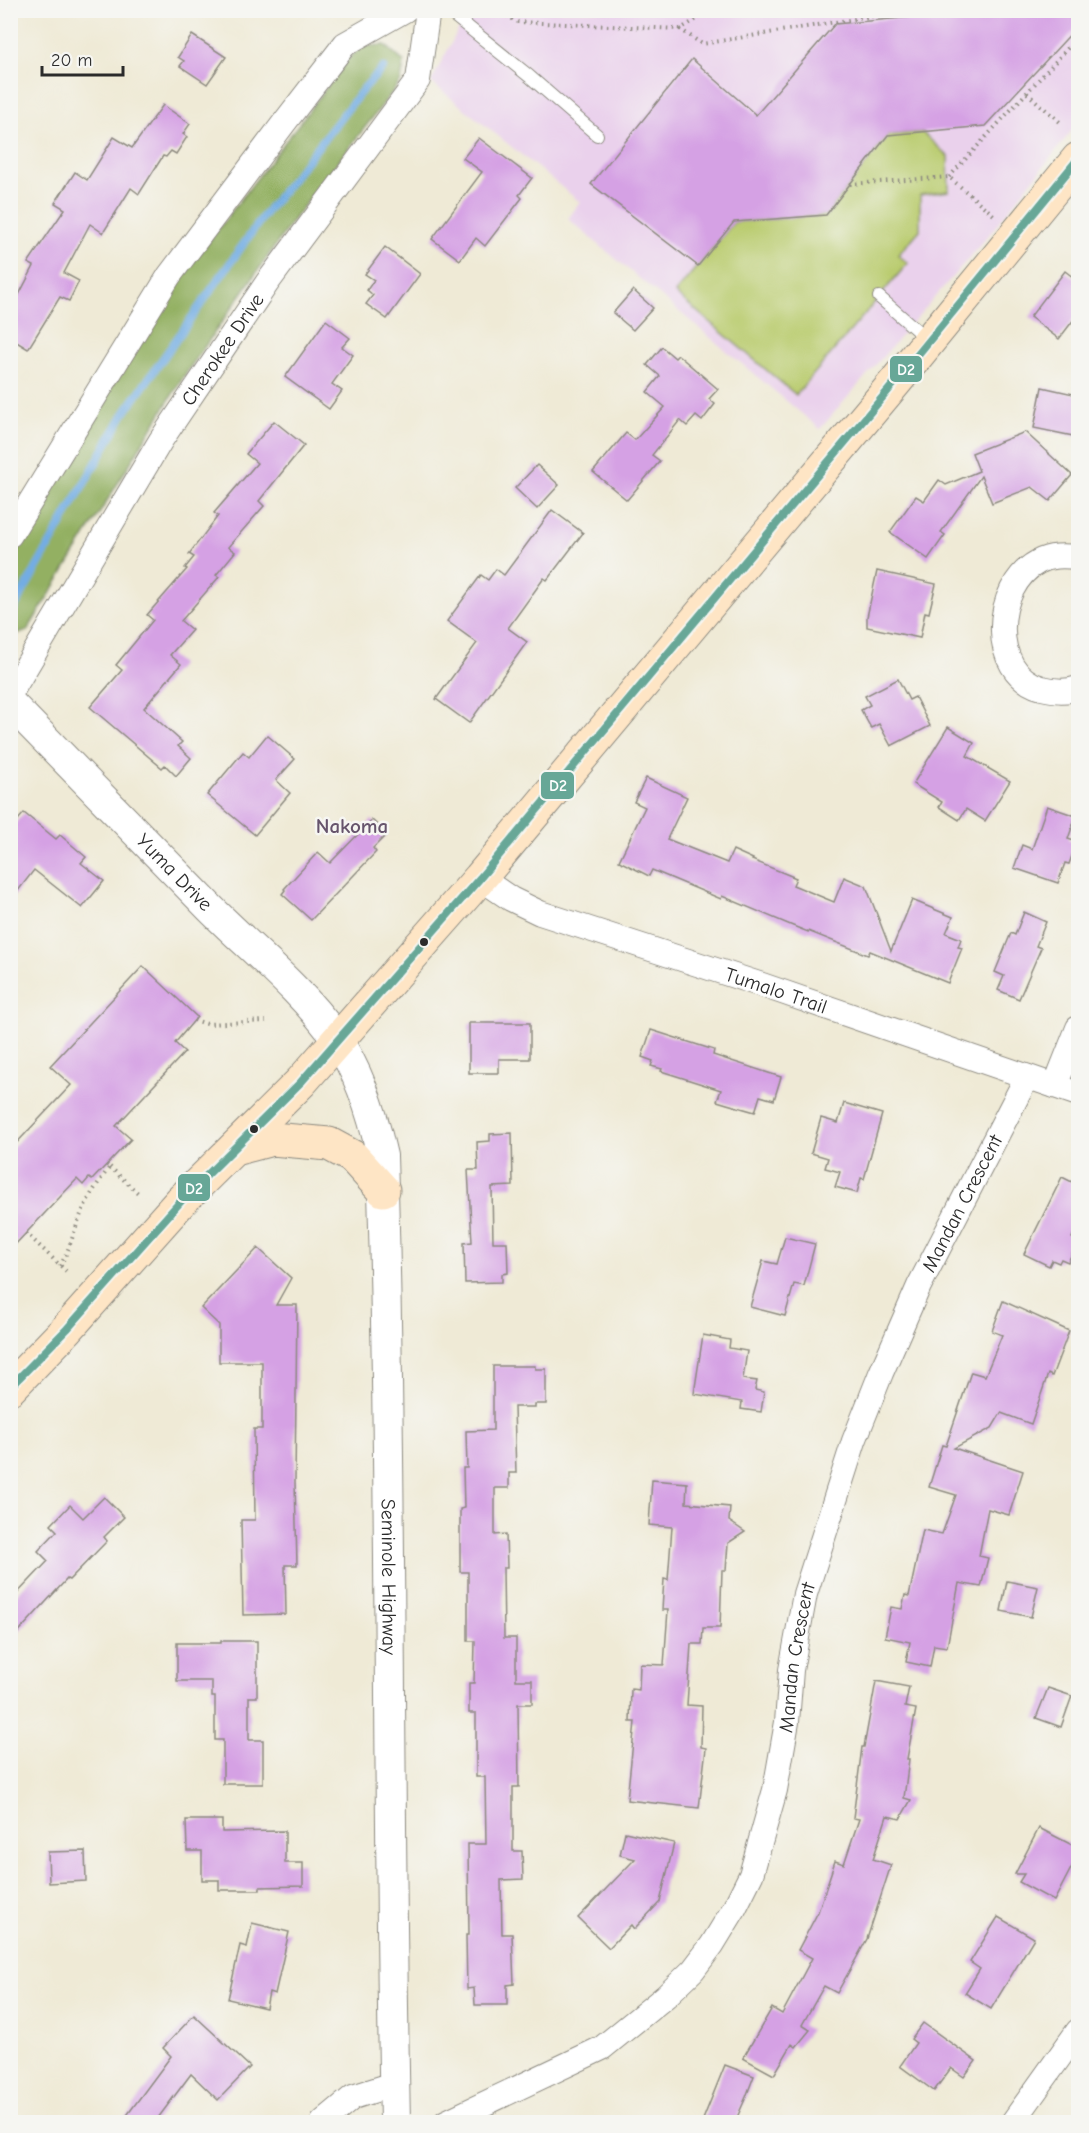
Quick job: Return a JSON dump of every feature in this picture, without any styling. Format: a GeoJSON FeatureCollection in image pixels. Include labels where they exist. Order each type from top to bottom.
{"type":"FeatureCollection","features":[{"type":"Feature","properties":{"kind":"main road"},"geometry":{"type":"LineString","coordinates":[[10,1388],[67,1329],[182,1201],[301,1082],[480,878],[929,341],[1078,159]]}},
{"type":"Feature","properties":{"kind":"main road"},"geometry":{"type":"LineString","coordinates":[[234,1149],[272,1139],[329,1144],[353,1157],[383,1190]]}},
{"type":"Feature","properties":{"kind":"street"},"geometry":{"type":"LineString","coordinates":[[10,535],[169,276],[284,123],[345,44],[405,10]]}},
{"type":"Feature","properties":{"kind":"street","name":"Cherokee Drive"},"geometry":{"type":"LineString","coordinates":[[10,694],[161,440],[267,283],[418,80],[428,10]]}},
{"type":"Feature","properties":{"kind":"street"},"geometry":{"type":"LineString","coordinates":[[1078,557],[1057,556],[1039,561],[1024,572],[1014,587],[1006,609],[1003,634],[1011,666],[1023,679],[1035,686],[1051,690],[1078,688]]}},
{"type":"Feature","properties":{"kind":"street","name":"Yuma Drive"},"geometry":{"type":"LineString","coordinates":[[10,703],[211,909],[314,1010],[337,1040]]}},
{"type":"Feature","properties":{"kind":"street","name":"Tumalo Trail"},"geometry":{"type":"LineString","coordinates":[[480,878],[511,899],[540,913],[762,985],[1078,1094]]}},
{"type":"Feature","properties":{"kind":"street"},"geometry":{"type":"LineString","coordinates":[[1055,1086],[1078,1028]]}},
{"type":"Feature","properties":{"kind":"street","name":"Seminole Highway"},"geometry":{"type":"LineString","coordinates":[[337,1040],[358,1078],[376,1126],[382,1156],[388,1348],[387,1502],[395,2122]]}},
{"type":"Feature","properties":{"kind":"street","name":"Mandan Crescent"},"geometry":{"type":"LineString","coordinates":[[446,2122],[602,2048],[666,1996],[693,1970],[734,1909],[751,1875],[775,1790],[786,1722],[791,1670],[805,1594],[854,1441],[919,1286],[1028,1077]]}},
{"type":"Feature","properties":{"kind":"street"},"geometry":{"type":"LineString","coordinates":[[1013,2122],[1078,2031]]}},
{"type":"Feature","properties":{"kind":"street"},"geometry":{"type":"LineString","coordinates":[[323,2122],[353,2097],[394,2084]]}},
{"type":"Feature","properties":{"kind":"lane"},"geometry":{"type":"LineString","coordinates":[[447,10],[597,135]]}},
{"type":"Feature","properties":{"kind":"lane"},"geometry":{"type":"LineString","coordinates":[[879,297],[929,341]]}},
{"type":"Feature","properties":{"kind":"path"},"geometry":{"type":"LineString","coordinates":[[496,10],[518,22],[680,29],[702,44],[909,10]]}},
{"type":"Feature","properties":{"kind":"path"},"geometry":{"type":"LineString","coordinates":[[680,29],[713,10]]}},
{"type":"Feature","properties":{"kind":"path"},"geometry":{"type":"LineString","coordinates":[[850,184],[949,177],[1078,37]]}},
{"type":"Feature","properties":{"kind":"path"},"geometry":{"type":"LineString","coordinates":[[1027,93],[1062,124]]}},
{"type":"Feature","properties":{"kind":"path"},"geometry":{"type":"LineString","coordinates":[[949,177],[1017,233]]}},
{"type":"Feature","properties":{"kind":"path"},"geometry":{"type":"LineString","coordinates":[[194,1020],[207,1024],[266,1021]]}},
{"type":"Feature","properties":{"kind":"path"},"geometry":{"type":"LineString","coordinates":[[60,1266],[67,1254],[82,1212],[108,1166],[139,1194]]}},
{"type":"Feature","properties":{"kind":"path"},"geometry":{"type":"LineString","coordinates":[[26,1233],[66,1271]]}},
{"type":"Feature","properties":{"kind":"shaded area"},"geometry":{"type":"Polygon","coordinates":[[[468,11],[1078,11],[1078,123],[988,236],[820,429],[568,219],[580,202],[431,82],[468,11]]]}},
{"type":"Feature","properties":{"kind":"green space"},"geometry":{"type":"Polygon","coordinates":[[[385,45],[404,62],[401,81],[296,216],[182,379],[27,631],[11,635],[11,554],[136,346],[190,266],[350,57],[364,46],[385,45]]]}},
{"type":"Feature","properties":{"kind":"green space"},"geometry":{"type":"Polygon","coordinates":[[[922,132],[948,156],[949,191],[920,195],[920,230],[898,255],[908,263],[796,395],[675,293],[734,222],[826,215],[888,135],[922,132]]]}},
{"type":"Feature","properties":{"kind":"building"},"geometry":{"type":"Polygon","coordinates":[[[992,10],[1078,10],[1078,26],[985,126],[888,135],[826,215],[734,222],[698,266],[591,184],[692,59],[756,115],[835,24],[992,10]]]}},
{"type":"Feature","properties":{"kind":"building"},"geometry":{"type":"Polygon","coordinates":[[[192,35],[226,57],[207,84],[180,66],[184,61],[178,57],[192,35]]]}},
{"type":"Feature","properties":{"kind":"building"},"geometry":{"type":"Polygon","coordinates":[[[163,105],[190,124],[183,134],[187,137],[176,154],[171,151],[166,157],[163,156],[139,194],[131,188],[103,233],[90,224],[64,273],[79,281],[69,301],[60,297],[28,349],[10,338],[10,312],[34,266],[28,263],[65,209],[55,203],[75,172],[87,180],[114,137],[132,148],[163,105]]]}},
{"type":"Feature","properties":{"kind":"building"},"geometry":{"type":"Polygon","coordinates":[[[479,138],[532,178],[519,195],[522,198],[485,246],[476,238],[460,260],[432,239],[482,172],[463,158],[479,138]]]}},
{"type":"Feature","properties":{"kind":"building"},"geometry":{"type":"Polygon","coordinates":[[[385,247],[420,274],[387,319],[366,304],[373,295],[367,290],[374,280],[365,274],[385,247]]]}},
{"type":"Feature","properties":{"kind":"building"},"geometry":{"type":"Polygon","coordinates":[[[1065,271],[1078,281],[1078,314],[1059,339],[1030,317],[1065,271]]]}},
{"type":"Feature","properties":{"kind":"building"},"geometry":{"type":"Polygon","coordinates":[[[633,290],[653,308],[633,330],[613,313],[633,290]]]}},
{"type":"Feature","properties":{"kind":"building"},"geometry":{"type":"Polygon","coordinates":[[[326,320],[350,338],[342,347],[353,355],[332,384],[342,391],[329,409],[285,377],[326,320]]]}},
{"type":"Feature","properties":{"kind":"building"},"geometry":{"type":"Polygon","coordinates":[[[662,347],[675,358],[678,355],[718,389],[709,399],[715,404],[702,421],[696,416],[687,426],[680,420],[652,455],[660,461],[627,500],[593,472],[626,433],[635,440],[665,407],[647,392],[660,376],[647,365],[662,347]]]}},
{"type":"Feature","properties":{"kind":"building"},"geometry":{"type":"Polygon","coordinates":[[[1042,387],[1078,395],[1078,437],[1034,428],[1042,387]]]}},
{"type":"Feature","properties":{"kind":"building"},"geometry":{"type":"Polygon","coordinates":[[[274,421],[304,445],[259,501],[264,506],[228,547],[235,552],[216,575],[219,577],[181,621],[192,630],[170,655],[181,664],[144,708],[182,742],[178,746],[191,758],[176,776],[165,765],[162,768],[90,707],[122,670],[116,665],[153,620],[147,615],[187,569],[185,568],[194,557],[189,554],[218,516],[214,513],[257,463],[246,454],[274,421]]]}},
{"type":"Feature","properties":{"kind":"building"},"geometry":{"type":"Polygon","coordinates":[[[1025,432],[1072,475],[1050,501],[1032,487],[992,503],[981,476],[941,532],[945,535],[928,559],[890,532],[916,496],[924,501],[939,480],[946,485],[979,471],[972,453],[1025,432]]]}},
{"type":"Feature","properties":{"kind":"building"},"geometry":{"type":"Polygon","coordinates":[[[537,465],[559,485],[537,509],[515,488],[537,465]]]}},
{"type":"Feature","properties":{"kind":"building"},"geometry":{"type":"Polygon","coordinates":[[[552,510],[583,533],[547,580],[544,578],[508,628],[527,642],[469,723],[436,699],[477,643],[447,621],[481,575],[488,580],[496,569],[504,575],[552,510]]]}},
{"type":"Feature","properties":{"kind":"building"},"geometry":{"type":"Polygon","coordinates":[[[877,571],[936,584],[929,613],[925,612],[920,638],[867,627],[877,571]]]}},
{"type":"Feature","properties":{"kind":"building"},"geometry":{"type":"Polygon","coordinates":[[[898,679],[909,700],[915,697],[930,726],[891,746],[879,724],[871,728],[861,710],[870,705],[865,696],[898,679]]]}},
{"type":"Feature","properties":{"kind":"building"},"geometry":{"type":"Polygon","coordinates":[[[948,727],[974,743],[967,756],[1010,781],[985,821],[966,809],[959,820],[939,807],[942,802],[913,784],[948,727]]]}},
{"type":"Feature","properties":{"kind":"building"},"geometry":{"type":"Polygon","coordinates":[[[267,735],[295,759],[276,780],[290,793],[255,835],[207,795],[243,752],[249,757],[267,735]]]}},
{"type":"Feature","properties":{"kind":"building"},"geometry":{"type":"Polygon","coordinates":[[[646,778],[687,797],[667,839],[727,863],[733,850],[796,878],[793,885],[834,902],[844,877],[866,886],[891,951],[912,900],[953,917],[946,933],[961,939],[958,947],[962,948],[948,983],[870,951],[868,955],[808,932],[722,896],[721,899],[652,870],[649,876],[619,861],[645,807],[634,802],[646,778]]]}},
{"type":"Feature","properties":{"kind":"building"},"geometry":{"type":"Polygon","coordinates":[[[1047,806],[1076,816],[1068,839],[1077,842],[1069,864],[1065,863],[1058,883],[1014,868],[1022,845],[1032,849],[1047,806]]]}},
{"type":"Feature","properties":{"kind":"building"},"geometry":{"type":"Polygon","coordinates":[[[24,813],[56,839],[60,835],[86,857],[81,863],[104,881],[82,908],[34,870],[10,901],[10,829],[24,813]]]}},
{"type":"Feature","properties":{"kind":"building"},"geometry":{"type":"Polygon","coordinates":[[[372,820],[387,834],[373,848],[376,852],[311,920],[282,894],[284,889],[318,852],[330,863],[372,820]]]}},
{"type":"Feature","properties":{"kind":"building"},"geometry":{"type":"Polygon","coordinates":[[[1024,912],[1046,922],[1036,946],[1041,948],[1019,999],[998,990],[1004,976],[995,972],[1011,933],[1015,935],[1024,912]]]}},
{"type":"Feature","properties":{"kind":"building"},"geometry":{"type":"Polygon","coordinates":[[[143,966],[197,1017],[175,1043],[185,1052],[116,1126],[131,1139],[92,1180],[89,1178],[83,1185],[77,1179],[10,1250],[10,1150],[71,1085],[50,1066],[143,966]]]}},
{"type":"Feature","properties":{"kind":"building"},"geometry":{"type":"Polygon","coordinates":[[[469,1023],[530,1023],[530,1059],[499,1059],[499,1073],[469,1073],[469,1023]]]}},
{"type":"Feature","properties":{"kind":"building"},"geometry":{"type":"Polygon","coordinates":[[[651,1030],[714,1050],[713,1055],[781,1077],[774,1100],[760,1096],[755,1112],[717,1101],[721,1090],[651,1066],[653,1061],[642,1057],[651,1030]]]}},
{"type":"Feature","properties":{"kind":"building"},"geometry":{"type":"Polygon","coordinates":[[[844,1103],[882,1114],[864,1179],[861,1178],[857,1193],[835,1187],[840,1172],[825,1168],[828,1158],[811,1153],[821,1118],[838,1123],[844,1103]]]}},
{"type":"Feature","properties":{"kind":"building"},"geometry":{"type":"Polygon","coordinates":[[[512,1133],[513,1186],[492,1187],[493,1242],[507,1242],[508,1273],[502,1274],[502,1282],[465,1283],[464,1243],[472,1242],[468,1170],[478,1170],[477,1142],[490,1141],[490,1134],[512,1133]]]}},
{"type":"Feature","properties":{"kind":"building"},"geometry":{"type":"Polygon","coordinates":[[[1062,1177],[1078,1185],[1078,1224],[1072,1238],[1078,1241],[1068,1262],[1061,1259],[1059,1263],[1052,1260],[1049,1266],[1024,1254],[1062,1177]]]}},
{"type":"Feature","properties":{"kind":"building"},"geometry":{"type":"Polygon","coordinates":[[[785,1237],[815,1244],[804,1286],[794,1284],[785,1316],[750,1307],[763,1261],[777,1264],[785,1237]]]}},
{"type":"Feature","properties":{"kind":"building"},"geometry":{"type":"Polygon","coordinates":[[[258,1248],[291,1278],[276,1305],[297,1305],[295,1482],[297,1565],[285,1565],[286,1614],[243,1615],[241,1520],[255,1520],[254,1429],[262,1429],[262,1362],[219,1362],[219,1325],[201,1308],[258,1248]]]}},
{"type":"Feature","properties":{"kind":"building"},"geometry":{"type":"Polygon","coordinates":[[[1003,1301],[1069,1331],[1052,1376],[1048,1374],[1031,1424],[1001,1413],[992,1428],[954,1448],[1023,1471],[1009,1515],[988,1509],[979,1556],[988,1558],[981,1587],[959,1583],[947,1647],[934,1645],[930,1667],[906,1662],[910,1642],[885,1637],[891,1607],[902,1609],[905,1595],[909,1596],[923,1530],[942,1534],[956,1495],[929,1487],[942,1445],[946,1446],[971,1372],[985,1376],[1002,1335],[992,1331],[1003,1301]]]}},
{"type":"Feature","properties":{"kind":"building"},"geometry":{"type":"Polygon","coordinates":[[[703,1335],[730,1340],[729,1348],[747,1351],[743,1379],[757,1381],[755,1390],[764,1392],[761,1412],[741,1409],[742,1402],[694,1394],[703,1335]]]}},
{"type":"Feature","properties":{"kind":"building"},"geometry":{"type":"Polygon","coordinates":[[[493,1366],[535,1366],[535,1369],[546,1369],[546,1404],[535,1404],[535,1407],[514,1407],[516,1473],[509,1473],[509,1488],[495,1488],[495,1535],[506,1534],[507,1568],[503,1568],[504,1638],[516,1638],[516,1680],[532,1680],[532,1704],[518,1704],[519,1787],[513,1787],[513,1851],[522,1851],[523,1879],[501,1880],[502,1934],[512,1934],[514,1984],[507,1985],[507,2005],[475,2005],[474,1988],[467,1989],[468,1844],[486,1844],[485,1777],[476,1777],[476,1713],[469,1713],[469,1683],[474,1683],[475,1641],[468,1641],[468,1572],[460,1572],[460,1509],[464,1508],[463,1468],[467,1468],[466,1431],[493,1430],[493,1366]]]}},
{"type":"Feature","properties":{"kind":"building"},"geometry":{"type":"Polygon","coordinates":[[[652,1480],[687,1483],[686,1503],[730,1507],[729,1521],[745,1532],[728,1543],[726,1570],[722,1570],[720,1628],[703,1628],[702,1644],[691,1644],[687,1705],[702,1706],[701,1747],[706,1748],[699,1808],[627,1800],[635,1722],[630,1722],[631,1689],[639,1690],[640,1664],[664,1665],[668,1610],[662,1610],[664,1579],[668,1580],[672,1527],[649,1525],[652,1480]]]}},
{"type":"Feature","properties":{"kind":"building"},"geometry":{"type":"Polygon","coordinates":[[[104,1497],[124,1517],[104,1537],[107,1541],[69,1580],[67,1579],[10,1641],[10,1601],[48,1561],[38,1551],[57,1531],[51,1525],[70,1505],[83,1518],[104,1497]]]}},
{"type":"Feature","properties":{"kind":"building"},"geometry":{"type":"Polygon","coordinates":[[[1007,1581],[1038,1587],[1031,1617],[1001,1611],[1007,1581]]]}},
{"type":"Feature","properties":{"kind":"building"},"geometry":{"type":"Polygon","coordinates":[[[221,1641],[257,1641],[257,1697],[249,1697],[249,1740],[263,1740],[263,1784],[223,1784],[223,1740],[215,1740],[215,1697],[212,1697],[212,1681],[177,1681],[177,1643],[221,1643],[221,1641]]]}},
{"type":"Feature","properties":{"kind":"building"},"geometry":{"type":"Polygon","coordinates":[[[876,1681],[909,1687],[905,1707],[916,1709],[907,1759],[909,1759],[904,1798],[911,1800],[900,1819],[887,1816],[873,1859],[891,1865],[867,1939],[837,1993],[824,1986],[802,2025],[810,2030],[796,2047],[792,2044],[774,2075],[743,2058],[772,2008],[782,2014],[812,1958],[798,1950],[818,1912],[835,1861],[844,1864],[859,1819],[853,1818],[862,1747],[864,1747],[876,1681]]]}},
{"type":"Feature","properties":{"kind":"building"},"geometry":{"type":"Polygon","coordinates":[[[1048,1688],[1072,1696],[1061,1727],[1036,1718],[1048,1688]]]}},
{"type":"Feature","properties":{"kind":"building"},"geometry":{"type":"Polygon","coordinates":[[[186,1820],[222,1820],[222,1832],[285,1831],[285,1863],[303,1863],[303,1886],[260,1887],[260,1890],[219,1890],[219,1880],[202,1880],[202,1851],[187,1851],[186,1820]]]}},
{"type":"Feature","properties":{"kind":"building"},"geometry":{"type":"Polygon","coordinates":[[[1039,1828],[1078,1848],[1078,1855],[1054,1901],[1019,1882],[1024,1874],[1015,1874],[1039,1828]]]}},
{"type":"Feature","properties":{"kind":"building"},"geometry":{"type":"Polygon","coordinates":[[[625,1832],[674,1843],[660,1902],[634,1929],[631,1925],[609,1948],[578,1918],[635,1859],[620,1855],[625,1832]]]}},
{"type":"Feature","properties":{"kind":"building"},"geometry":{"type":"Polygon","coordinates":[[[85,1851],[86,1881],[49,1883],[48,1852],[85,1851]]]}},
{"type":"Feature","properties":{"kind":"building"},"geometry":{"type":"Polygon","coordinates":[[[998,1917],[1034,1938],[991,2009],[965,1993],[980,1969],[970,1962],[998,1917]]]}},
{"type":"Feature","properties":{"kind":"building"},"geometry":{"type":"Polygon","coordinates":[[[252,1923],[289,1932],[275,1994],[269,1992],[266,2008],[228,1999],[240,1945],[247,1947],[252,1923]]]}},
{"type":"Feature","properties":{"kind":"building"},"geometry":{"type":"Polygon","coordinates":[[[194,2015],[250,2067],[218,2100],[191,2074],[155,2122],[122,2122],[171,2056],[163,2048],[194,2015]]]}},
{"type":"Feature","properties":{"kind":"building"},"geometry":{"type":"Polygon","coordinates":[[[923,2023],[976,2061],[964,2077],[951,2068],[934,2091],[900,2066],[916,2043],[911,2039],[923,2023]]]}},
{"type":"Feature","properties":{"kind":"building"},"geometry":{"type":"Polygon","coordinates":[[[725,2065],[754,2076],[746,2097],[735,2122],[702,2122],[725,2065]]]}},
{"type":"Feature","properties":{"kind":"waterway"},"geometry":{"type":"LineString","coordinates":[[10,615],[123,415],[264,215],[364,88],[383,68]]}},
{"type":"Feature","properties":{"kind":"transit line","name":"D2"},"geometry":{"type":"LineString","coordinates":[[10,1387],[67,1329],[181,1201],[301,1082],[480,878],[897,380],[1078,159]]}},
{"type":"Feature","properties":{"kind":"district","name":"Nakoma"},"geometry":{"type":"Point","coordinates":[352,826]}}]}
